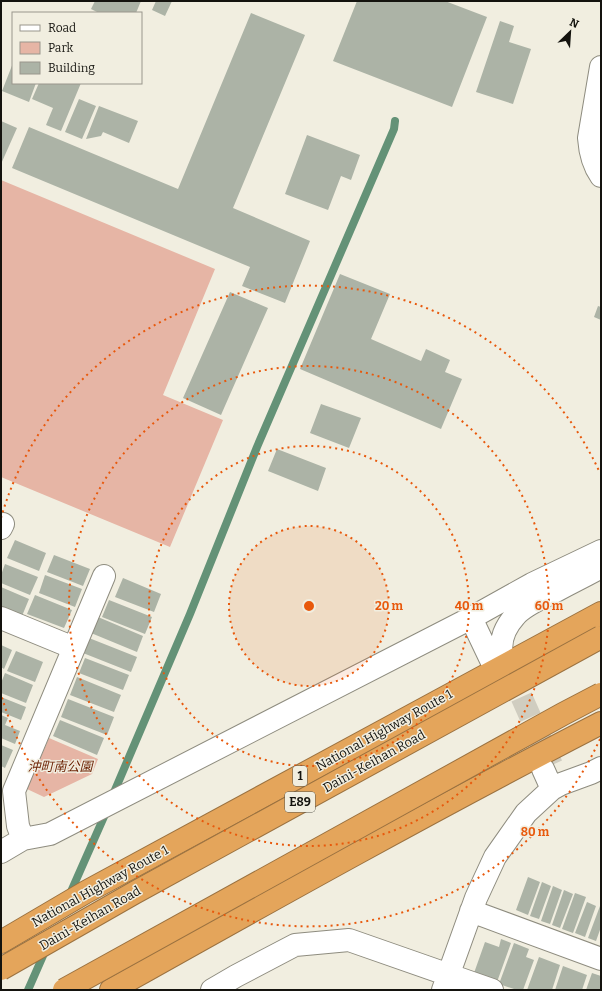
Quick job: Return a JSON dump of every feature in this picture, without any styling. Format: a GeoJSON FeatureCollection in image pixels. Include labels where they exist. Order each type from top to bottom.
{"type":"FeatureCollection","features":[{"type":"Feature","properties":{"kind":"highway","name":"National Highway Route 1"},"geometry":{"type":"LineString","coordinates":[[1,942],[86,892],[601,613]]}},
{"type":"Feature","properties":{"kind":"highway","name":"Daini-Keihan Road"},"geometry":{"type":"LineString","coordinates":[[1,969],[134,893],[601,638]]}},
{"type":"Feature","properties":{"kind":"highway"},"geometry":{"type":"LineString","coordinates":[[64,990],[601,694]]}},
{"type":"Feature","properties":{"kind":"highway"},"geometry":{"type":"LineString","coordinates":[[111,990],[278,896],[601,723]]}},
{"type":"Feature","properties":{"kind":"street"},"geometry":{"type":"LineString","coordinates":[[600,78],[589,138],[593,160],[601,176]]}},
{"type":"Feature","properties":{"kind":"street"},"geometry":{"type":"LineString","coordinates":[[1,852],[23,839],[50,834],[471,618],[532,584],[601,551]]}},
{"type":"Feature","properties":{"kind":"street"},"geometry":{"type":"LineString","coordinates":[[471,618],[497,657],[501,648],[502,637],[516,614],[534,602],[601,567]]}},
{"type":"Feature","properties":{"kind":"street"},"geometry":{"type":"LineString","coordinates":[[23,839],[18,826],[14,791],[104,576]]}},
{"type":"Feature","properties":{"kind":"street"},"geometry":{"type":"LineString","coordinates":[[1,618],[74,648]]}},
{"type":"Feature","properties":{"kind":"street"},"geometry":{"type":"LineString","coordinates":[[446,982],[476,898],[495,857],[552,777],[591,773],[601,768]]}},
{"type":"Feature","properties":{"kind":"street"},"geometry":{"type":"LineString","coordinates":[[471,911],[601,959]]}},
{"type":"Feature","properties":{"kind":"street"},"geometry":{"type":"LineString","coordinates":[[212,990],[295,946],[349,940],[446,982],[492,990]]}},
{"type":"Feature","properties":{"kind":"green space"},"geometry":{"type":"Polygon","coordinates":[[[1,180],[215,269],[163,395],[223,420],[170,547],[1,477],[1,180]]]}},
{"type":"Feature","properties":{"kind":"green space","name":"沖町南公園"},"geometry":{"type":"Polygon","coordinates":[[[49,738],[98,759],[92,774],[44,797],[27,789],[49,738]]]}},
{"type":"Feature","properties":{"kind":"building"},"geometry":{"type":"Polygon","coordinates":[[[95,1],[141,1],[136,12],[97,12],[91,9],[95,1]]]}},
{"type":"Feature","properties":{"kind":"building"},"geometry":{"type":"Polygon","coordinates":[[[156,1],[172,1],[165,16],[152,10],[156,1]]]}},
{"type":"Feature","properties":{"kind":"building"},"geometry":{"type":"Polygon","coordinates":[[[357,1],[445,1],[487,17],[452,107],[333,61],[357,1]]]}},
{"type":"Feature","properties":{"kind":"building"},"geometry":{"type":"Polygon","coordinates":[[[251,13],[305,35],[233,208],[310,241],[285,303],[242,286],[250,267],[12,168],[29,127],[178,189],[251,13]]]}},
{"type":"Feature","properties":{"kind":"building"},"geometry":{"type":"Polygon","coordinates":[[[500,21],[514,26],[509,42],[531,49],[513,104],[476,92],[500,21]]]}},
{"type":"Feature","properties":{"kind":"building"},"geometry":{"type":"Polygon","coordinates":[[[12,66],[12,84],[36,84],[29,102],[2,91],[12,66]]]}},
{"type":"Feature","properties":{"kind":"building"},"geometry":{"type":"Polygon","coordinates":[[[39,84],[81,84],[61,131],[46,125],[53,108],[32,99],[39,84]]]}},
{"type":"Feature","properties":{"kind":"building"},"geometry":{"type":"Polygon","coordinates":[[[79,99],[96,106],[82,139],[65,132],[79,99]]]}},
{"type":"Feature","properties":{"kind":"building"},"geometry":{"type":"Polygon","coordinates":[[[99,106],[138,121],[129,143],[103,132],[101,136],[86,139],[99,106]]]}},
{"type":"Feature","properties":{"kind":"building"},"geometry":{"type":"Polygon","coordinates":[[[1,121],[17,128],[1,164],[1,121]]]}},
{"type":"Feature","properties":{"kind":"building"},"geometry":{"type":"Polygon","coordinates":[[[307,135],[360,155],[351,180],[341,176],[328,210],[285,194],[307,135]]]}},
{"type":"Feature","properties":{"kind":"building"},"geometry":{"type":"Polygon","coordinates":[[[340,274],[390,294],[371,339],[421,361],[426,349],[450,360],[445,372],[462,379],[441,429],[300,369],[340,274]]]}},
{"type":"Feature","properties":{"kind":"building"},"geometry":{"type":"Polygon","coordinates":[[[230,292],[268,308],[221,415],[183,398],[230,292]]]}},
{"type":"Feature","properties":{"kind":"building"},"geometry":{"type":"Polygon","coordinates":[[[598,306],[601,307],[601,320],[594,317],[598,306]]]}},
{"type":"Feature","properties":{"kind":"building"},"geometry":{"type":"Polygon","coordinates":[[[321,404],[361,418],[349,448],[310,433],[321,404]]]}},
{"type":"Feature","properties":{"kind":"building"},"geometry":{"type":"Polygon","coordinates":[[[277,449],[326,468],[318,491],[268,471],[277,449]]]}},
{"type":"Feature","properties":{"kind":"building"},"geometry":{"type":"Polygon","coordinates":[[[15,540],[46,553],[39,571],[7,558],[15,540]]]}},
{"type":"Feature","properties":{"kind":"building"},"geometry":{"type":"Polygon","coordinates":[[[54,555],[90,569],[83,586],[47,572],[54,555]]]}},
{"type":"Feature","properties":{"kind":"building"},"geometry":{"type":"Polygon","coordinates":[[[5,564],[38,577],[30,595],[1,583],[1,575],[5,564]]]}},
{"type":"Feature","properties":{"kind":"building"},"geometry":{"type":"Polygon","coordinates":[[[45,575],[82,589],[75,607],[39,593],[45,575]]]}},
{"type":"Feature","properties":{"kind":"building"},"geometry":{"type":"Polygon","coordinates":[[[123,578],[161,594],[154,612],[115,597],[123,578]]]}},
{"type":"Feature","properties":{"kind":"building"},"geometry":{"type":"Polygon","coordinates":[[[1,587],[29,599],[22,616],[1,608],[1,587]]]}},
{"type":"Feature","properties":{"kind":"building"},"geometry":{"type":"Polygon","coordinates":[[[35,595],[72,610],[64,628],[27,614],[35,595]]]}},
{"type":"Feature","properties":{"kind":"building"},"geometry":{"type":"Polygon","coordinates":[[[109,600],[152,617],[145,634],[102,617],[109,600]]]}},
{"type":"Feature","properties":{"kind":"building"},"geometry":{"type":"Polygon","coordinates":[[[98,617],[143,636],[137,652],[91,633],[98,617]]]}},
{"type":"Feature","properties":{"kind":"building"},"geometry":{"type":"Polygon","coordinates":[[[89,638],[137,657],[131,672],[83,653],[89,638]]]}},
{"type":"Feature","properties":{"kind":"building"},"geometry":{"type":"Polygon","coordinates":[[[1,645],[12,650],[4,669],[1,667],[1,645]]]}},
{"type":"Feature","properties":{"kind":"building"},"geometry":{"type":"Polygon","coordinates":[[[16,651],[43,662],[35,682],[7,671],[16,651]]]}},
{"type":"Feature","properties":{"kind":"building"},"geometry":{"type":"Polygon","coordinates":[[[85,658],[129,675],[123,690],[79,673],[85,658]]]}},
{"type":"Feature","properties":{"kind":"building"},"geometry":{"type":"Polygon","coordinates":[[[5,673],[33,685],[26,703],[1,693],[1,683],[5,673]]]}},
{"type":"Feature","properties":{"kind":"building"},"geometry":{"type":"Polygon","coordinates":[[[77,677],[121,695],[114,712],[70,695],[77,677]]]}},
{"type":"Feature","properties":{"kind":"building"},"geometry":{"type":"Polygon","coordinates":[[[1,697],[26,707],[21,720],[1,712],[1,697]]]}},
{"type":"Feature","properties":{"kind":"building"},"geometry":{"type":"Polygon","coordinates":[[[68,699],[114,717],[107,735],[61,717],[68,699]]]}},
{"type":"Feature","properties":{"kind":"building"},"geometry":{"type":"Polygon","coordinates":[[[1,715],[8,718],[5,725],[20,731],[15,744],[1,738],[1,715]]]}},
{"type":"Feature","properties":{"kind":"building"},"geometry":{"type":"Polygon","coordinates":[[[60,720],[104,738],[97,755],[53,736],[60,720]]]}},
{"type":"Feature","properties":{"kind":"building"},"geometry":{"type":"Polygon","coordinates":[[[1,745],[13,750],[5,768],[1,766],[1,745]]]}},
{"type":"Feature","properties":{"kind":"building"},"geometry":{"type":"Polygon","coordinates":[[[528,877],[540,882],[528,915],[516,910],[528,877]]]}},
{"type":"Feature","properties":{"kind":"building"},"geometry":{"type":"Polygon","coordinates":[[[542,882],[551,886],[539,919],[530,916],[542,882]]]}},
{"type":"Feature","properties":{"kind":"building"},"geometry":{"type":"Polygon","coordinates":[[[553,886],[562,890],[550,924],[541,921],[553,886]]]}},
{"type":"Feature","properties":{"kind":"building"},"geometry":{"type":"Polygon","coordinates":[[[564,890],[573,894],[560,928],[552,925],[564,890]]]}},
{"type":"Feature","properties":{"kind":"building"},"geometry":{"type":"Polygon","coordinates":[[[575,893],[586,897],[573,933],[562,929],[575,893]]]}},
{"type":"Feature","properties":{"kind":"building"},"geometry":{"type":"Polygon","coordinates":[[[587,902],[596,906],[585,937],[575,933],[587,902]]]}},
{"type":"Feature","properties":{"kind":"building"},"geometry":{"type":"Polygon","coordinates":[[[600,906],[601,927],[596,941],[588,938],[600,906]]]}},
{"type":"Feature","properties":{"kind":"building"},"geometry":{"type":"Polygon","coordinates":[[[501,939],[511,943],[497,982],[474,973],[485,942],[499,947],[501,939]]]}},
{"type":"Feature","properties":{"kind":"building"},"geometry":{"type":"Polygon","coordinates":[[[514,943],[529,949],[526,957],[534,960],[523,990],[517,990],[499,984],[514,943]]]}},
{"type":"Feature","properties":{"kind":"building"},"geometry":{"type":"Polygon","coordinates":[[[539,957],[560,965],[552,990],[527,990],[539,957]]]}},
{"type":"Feature","properties":{"kind":"building"},"geometry":{"type":"Polygon","coordinates":[[[563,966],[587,975],[582,990],[555,990],[563,966]]]}},
{"type":"Feature","properties":{"kind":"building"},"geometry":{"type":"Polygon","coordinates":[[[592,973],[601,976],[601,990],[586,990],[592,973]]]}},
{"type":"Feature","properties":{"kind":"waterway"},"geometry":{"type":"LineString","coordinates":[[112,797],[190,614],[257,447],[394,129],[395,121]]}},
{"type":"Feature","properties":{"kind":"waterway"},"geometry":{"type":"LineString","coordinates":[[69,896],[107,810]]}},
{"type":"Feature","properties":{"kind":"waterway"},"geometry":{"type":"LineString","coordinates":[[28,990],[46,949]]}},
{"type":"Feature","properties":{"kind":"tunnel"},"geometry":{"type":"LineString","coordinates":[[508,667],[552,765]]}}]}
